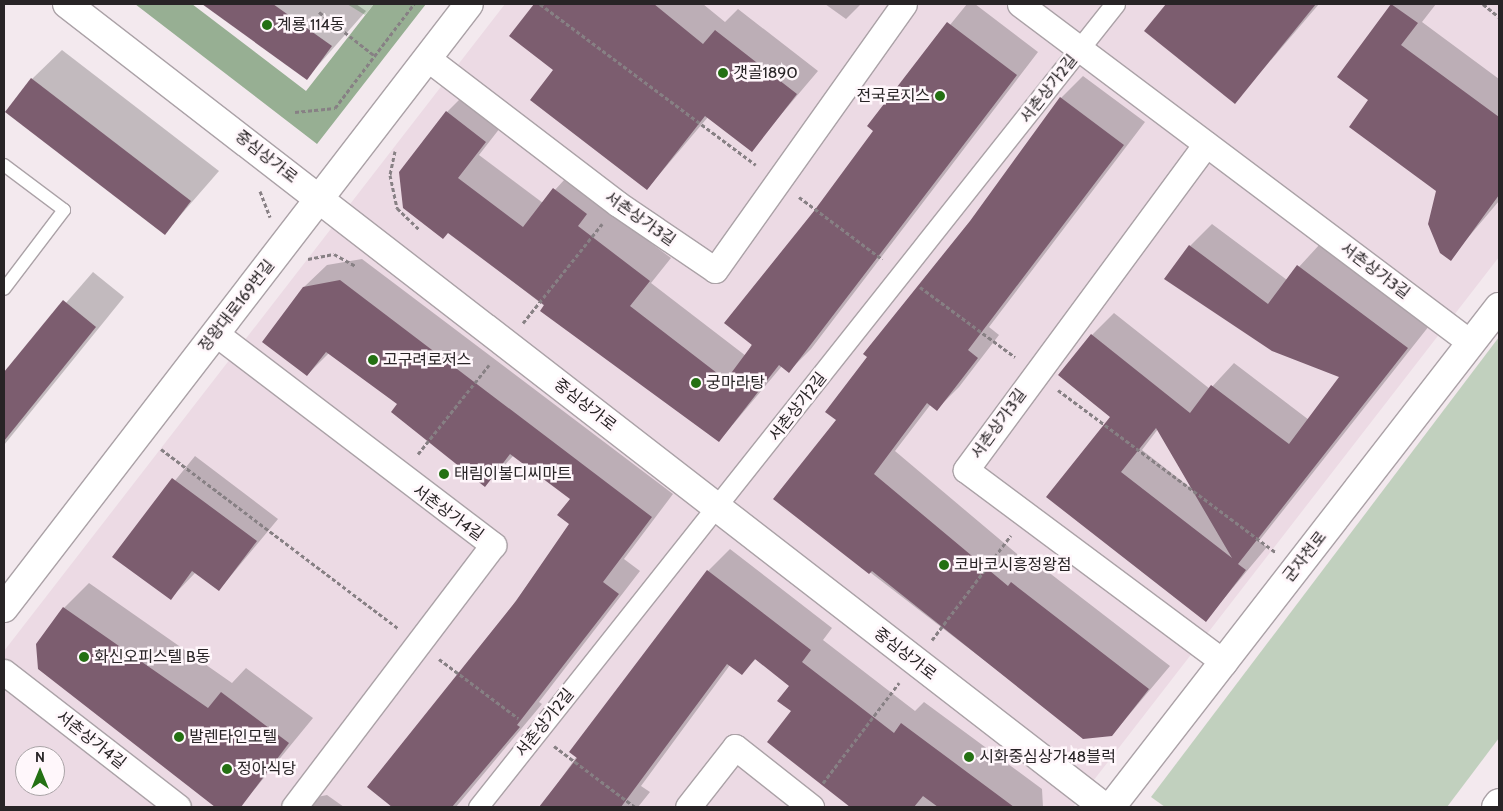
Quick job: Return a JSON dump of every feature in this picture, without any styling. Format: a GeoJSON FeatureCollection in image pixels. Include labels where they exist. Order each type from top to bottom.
{"type":"FeatureCollection","features":[{"type":"Feature","properties":{"kind":"street","name":"중심상가로"},"geometry":{"type":"LineString","coordinates":[[67,4],[1104,807]]}},
{"type":"Feature","properties":{"kind":"street","name":"정왕대로169번길"},"geometry":{"type":"LineString","coordinates":[[4,608],[469,4]]}},
{"type":"Feature","properties":{"kind":"street","name":"서촌상가3길"},"geometry":{"type":"LineString","coordinates":[[427,58],[618,204],[715,270],[904,4]]}},
{"type":"Feature","properties":{"kind":"street","name":"서촌상가3길"},"geometry":{"type":"LineString","coordinates":[[1020,4],[1471,343]]}},
{"type":"Feature","properties":{"kind":"street","name":"서촌상가2길"},"geometry":{"type":"LineString","coordinates":[[478,807],[718,509],[1115,4]]}},
{"type":"Feature","properties":{"kind":"street","name":"서촌상가3길"},"geometry":{"type":"LineString","coordinates":[[1206,144],[966,470],[1224,662]]}},
{"type":"Feature","properties":{"kind":"street","name":"군자천로"},"geometry":{"type":"LineString","coordinates":[[1111,807],[1499,307]]}},
{"type":"Feature","properties":{"kind":"street","name":"서촌상가4길"},"geometry":{"type":"LineString","coordinates":[[216,333],[493,546],[294,807]]}},
{"type":"Feature","properties":{"kind":"street","name":"서촌상가4길"},"geometry":{"type":"LineString","coordinates":[[4,672],[178,807]]}},
{"type":"Feature","properties":{"kind":"street"},"geometry":{"type":"LineString","coordinates":[[688,807],[735,747],[810,807]]}},
{"type":"Feature","properties":{"kind":"street"},"geometry":{"type":"LineString","coordinates":[[1496,807],[1499,804]]}},
{"type":"Feature","properties":{"kind":"lane"},"geometry":{"type":"LineString","coordinates":[[4,165],[64,210],[6,282]]}},
{"type":"Feature","properties":{"kind":"path"},"geometry":{"type":"LineString","coordinates":[[295,112],[335,108],[414,4]]}},
{"type":"Feature","properties":{"kind":"path"},"geometry":{"type":"LineString","coordinates":[[1482,4],[1499,17]]}},
{"type":"Feature","properties":{"kind":"path"},"geometry":{"type":"LineString","coordinates":[[319,12],[375,56]]}},
{"type":"Feature","properties":{"kind":"path"},"geometry":{"type":"LineString","coordinates":[[395,151],[390,175],[396,208],[419,229]]}},
{"type":"Feature","properties":{"kind":"path"},"geometry":{"type":"LineString","coordinates":[[256,188],[270,218],[264,226]]}},
{"type":"Feature","properties":{"kind":"path"},"geometry":{"type":"LineString","coordinates":[[303,260],[334,254],[359,268]]}},
{"type":"Feature","properties":{"kind":"path"},"geometry":{"type":"LineString","coordinates":[[139,432],[635,807]]}},
{"type":"Feature","properties":{"kind":"shaded area"},"geometry":{"type":"Polygon","coordinates":[[[505,4],[1499,4],[1499,257],[1073,807],[4,807],[4,651],[505,4]]]}},
{"type":"Feature","properties":{"kind":"green space"},"geometry":{"type":"Polygon","coordinates":[[[135,4],[192,4],[306,91],[374,4],[426,4],[317,144],[135,4]]]}},
{"type":"Feature","properties":{"kind":"green space"},"geometry":{"type":"Polygon","coordinates":[[[347,4],[374,4],[365,15],[347,4]]]}},
{"type":"Feature","properties":{"kind":"green space"},"geometry":{"type":"Polygon","coordinates":[[[1499,337],[1499,738],[1447,807],[1165,807],[1151,797],[1499,337]]]}},
{"type":"Feature","properties":{"kind":"building","name":"계룡 114동"},"geometry":{"type":"Polygon","coordinates":[[[202,4],[273,4],[332,46],[307,80],[202,4]]]}},
{"type":"Feature","properties":{"kind":"building"},"geometry":{"type":"Polygon","coordinates":[[[534,4],[654,4],[703,44],[715,30],[797,94],[752,152],[705,116],[647,190],[530,100],[553,70],[509,36],[534,4]]]}},
{"type":"Feature","properties":{"kind":"building"},"geometry":{"type":"Polygon","coordinates":[[[1166,4],[1316,4],[1235,104],[1144,31],[1166,4]]]}},
{"type":"Feature","properties":{"kind":"building"},"geometry":{"type":"Polygon","coordinates":[[[1391,4],[1418,23],[1401,45],[1499,117],[1499,195],[1451,261],[1440,253],[1428,224],[1436,191],[1349,127],[1368,100],[1337,77],[1391,4]]]}},
{"type":"Feature","properties":{"kind":"building"},"geometry":{"type":"Polygon","coordinates":[[[947,22],[1017,75],[789,373],[779,365],[719,442],[540,311],[544,305],[448,233],[443,239],[403,208],[399,172],[446,111],[486,142],[458,178],[523,227],[553,188],[587,214],[578,226],[650,281],[630,306],[726,380],[752,345],[724,323],[814,211],[873,131],[867,126],[947,22]]]}},
{"type":"Feature","properties":{"kind":"building"},"geometry":{"type":"Polygon","coordinates":[[[31,78],[191,201],[165,235],[5,112],[31,78]]]}},
{"type":"Feature","properties":{"kind":"building"},"geometry":{"type":"Polygon","coordinates":[[[1060,97],[1124,145],[968,350],[978,358],[937,411],[927,403],[874,474],[1008,586],[1011,582],[1149,689],[1112,736],[1083,739],[872,571],[869,574],[773,499],[836,420],[825,412],[867,357],[863,354],[970,221],[1060,97]]]}},
{"type":"Feature","properties":{"kind":"building"},"geometry":{"type":"Polygon","coordinates":[[[1189,245],[1268,304],[1297,265],[1408,348],[1238,564],[1246,570],[1206,622],[1046,497],[1110,417],[1058,375],[1091,334],[1190,413],[1211,385],[1289,444],[1339,377],[1272,351],[1164,279],[1189,245]],[[1156,428],[1121,472],[1232,558],[1156,428]]]}},
{"type":"Feature","properties":{"kind":"building"},"geometry":{"type":"Polygon","coordinates":[[[340,280],[652,517],[603,582],[619,594],[517,725],[520,727],[452,807],[392,807],[367,787],[516,601],[569,524],[557,515],[570,499],[510,454],[485,487],[391,412],[397,404],[326,352],[307,376],[262,342],[303,287],[340,280]]]}},
{"type":"Feature","properties":{"kind":"building"},"geometry":{"type":"Polygon","coordinates":[[[63,300],[96,327],[4,441],[4,372],[63,300]]]}},
{"type":"Feature","properties":{"kind":"building"},"geometry":{"type":"Polygon","coordinates":[[[172,478],[257,541],[219,591],[192,571],[171,600],[112,557],[172,478]]]}},
{"type":"Feature","properties":{"kind":"building"},"geometry":{"type":"Polygon","coordinates":[[[707,570],[811,650],[802,662],[894,733],[901,723],[1014,807],[938,807],[923,796],[914,807],[850,807],[767,742],[791,711],[777,701],[789,686],[755,659],[742,675],[727,664],[621,807],[539,807],[577,758],[569,752],[707,570]]]}},
{"type":"Feature","properties":{"kind":"building"},"geometry":{"type":"Polygon","coordinates":[[[63,607],[208,708],[221,692],[289,743],[241,807],[215,807],[38,669],[36,644],[63,607]]]}},
{"type":"Feature","properties":{"kind":"place","name":"계룡 114동"},"geometry":{"type":"Point","coordinates":[267,25]}},
{"type":"Feature","properties":{"kind":"place","name":"갯골1890"},"geometry":{"type":"Point","coordinates":[723,73]}},
{"type":"Feature","properties":{"kind":"place","name":"전국로지스"},"geometry":{"type":"Point","coordinates":[940,96]}},
{"type":"Feature","properties":{"kind":"place","name":"고구려로저스"},"geometry":{"type":"Point","coordinates":[373,360]}},
{"type":"Feature","properties":{"kind":"place","name":"궁마라탕"},"geometry":{"type":"Point","coordinates":[696,383]}},
{"type":"Feature","properties":{"kind":"place","name":"태림이불디씨마트"},"geometry":{"type":"Point","coordinates":[444,474]}},
{"type":"Feature","properties":{"kind":"place","name":"코바코시흥정왕점"},"geometry":{"type":"Point","coordinates":[944,565]}},
{"type":"Feature","properties":{"kind":"place","name":"화신오피스텔 B동"},"geometry":{"type":"Point","coordinates":[84,657]}},
{"type":"Feature","properties":{"kind":"place","name":"발렌타인모텔"},"geometry":{"type":"Point","coordinates":[179,737]}},
{"type":"Feature","properties":{"kind":"place","name":"시화중심상가48블럭"},"geometry":{"type":"Point","coordinates":[969,757]}},
{"type":"Feature","properties":{"kind":"place","name":"정아식당"},"geometry":{"type":"Point","coordinates":[227,769]}}]}
